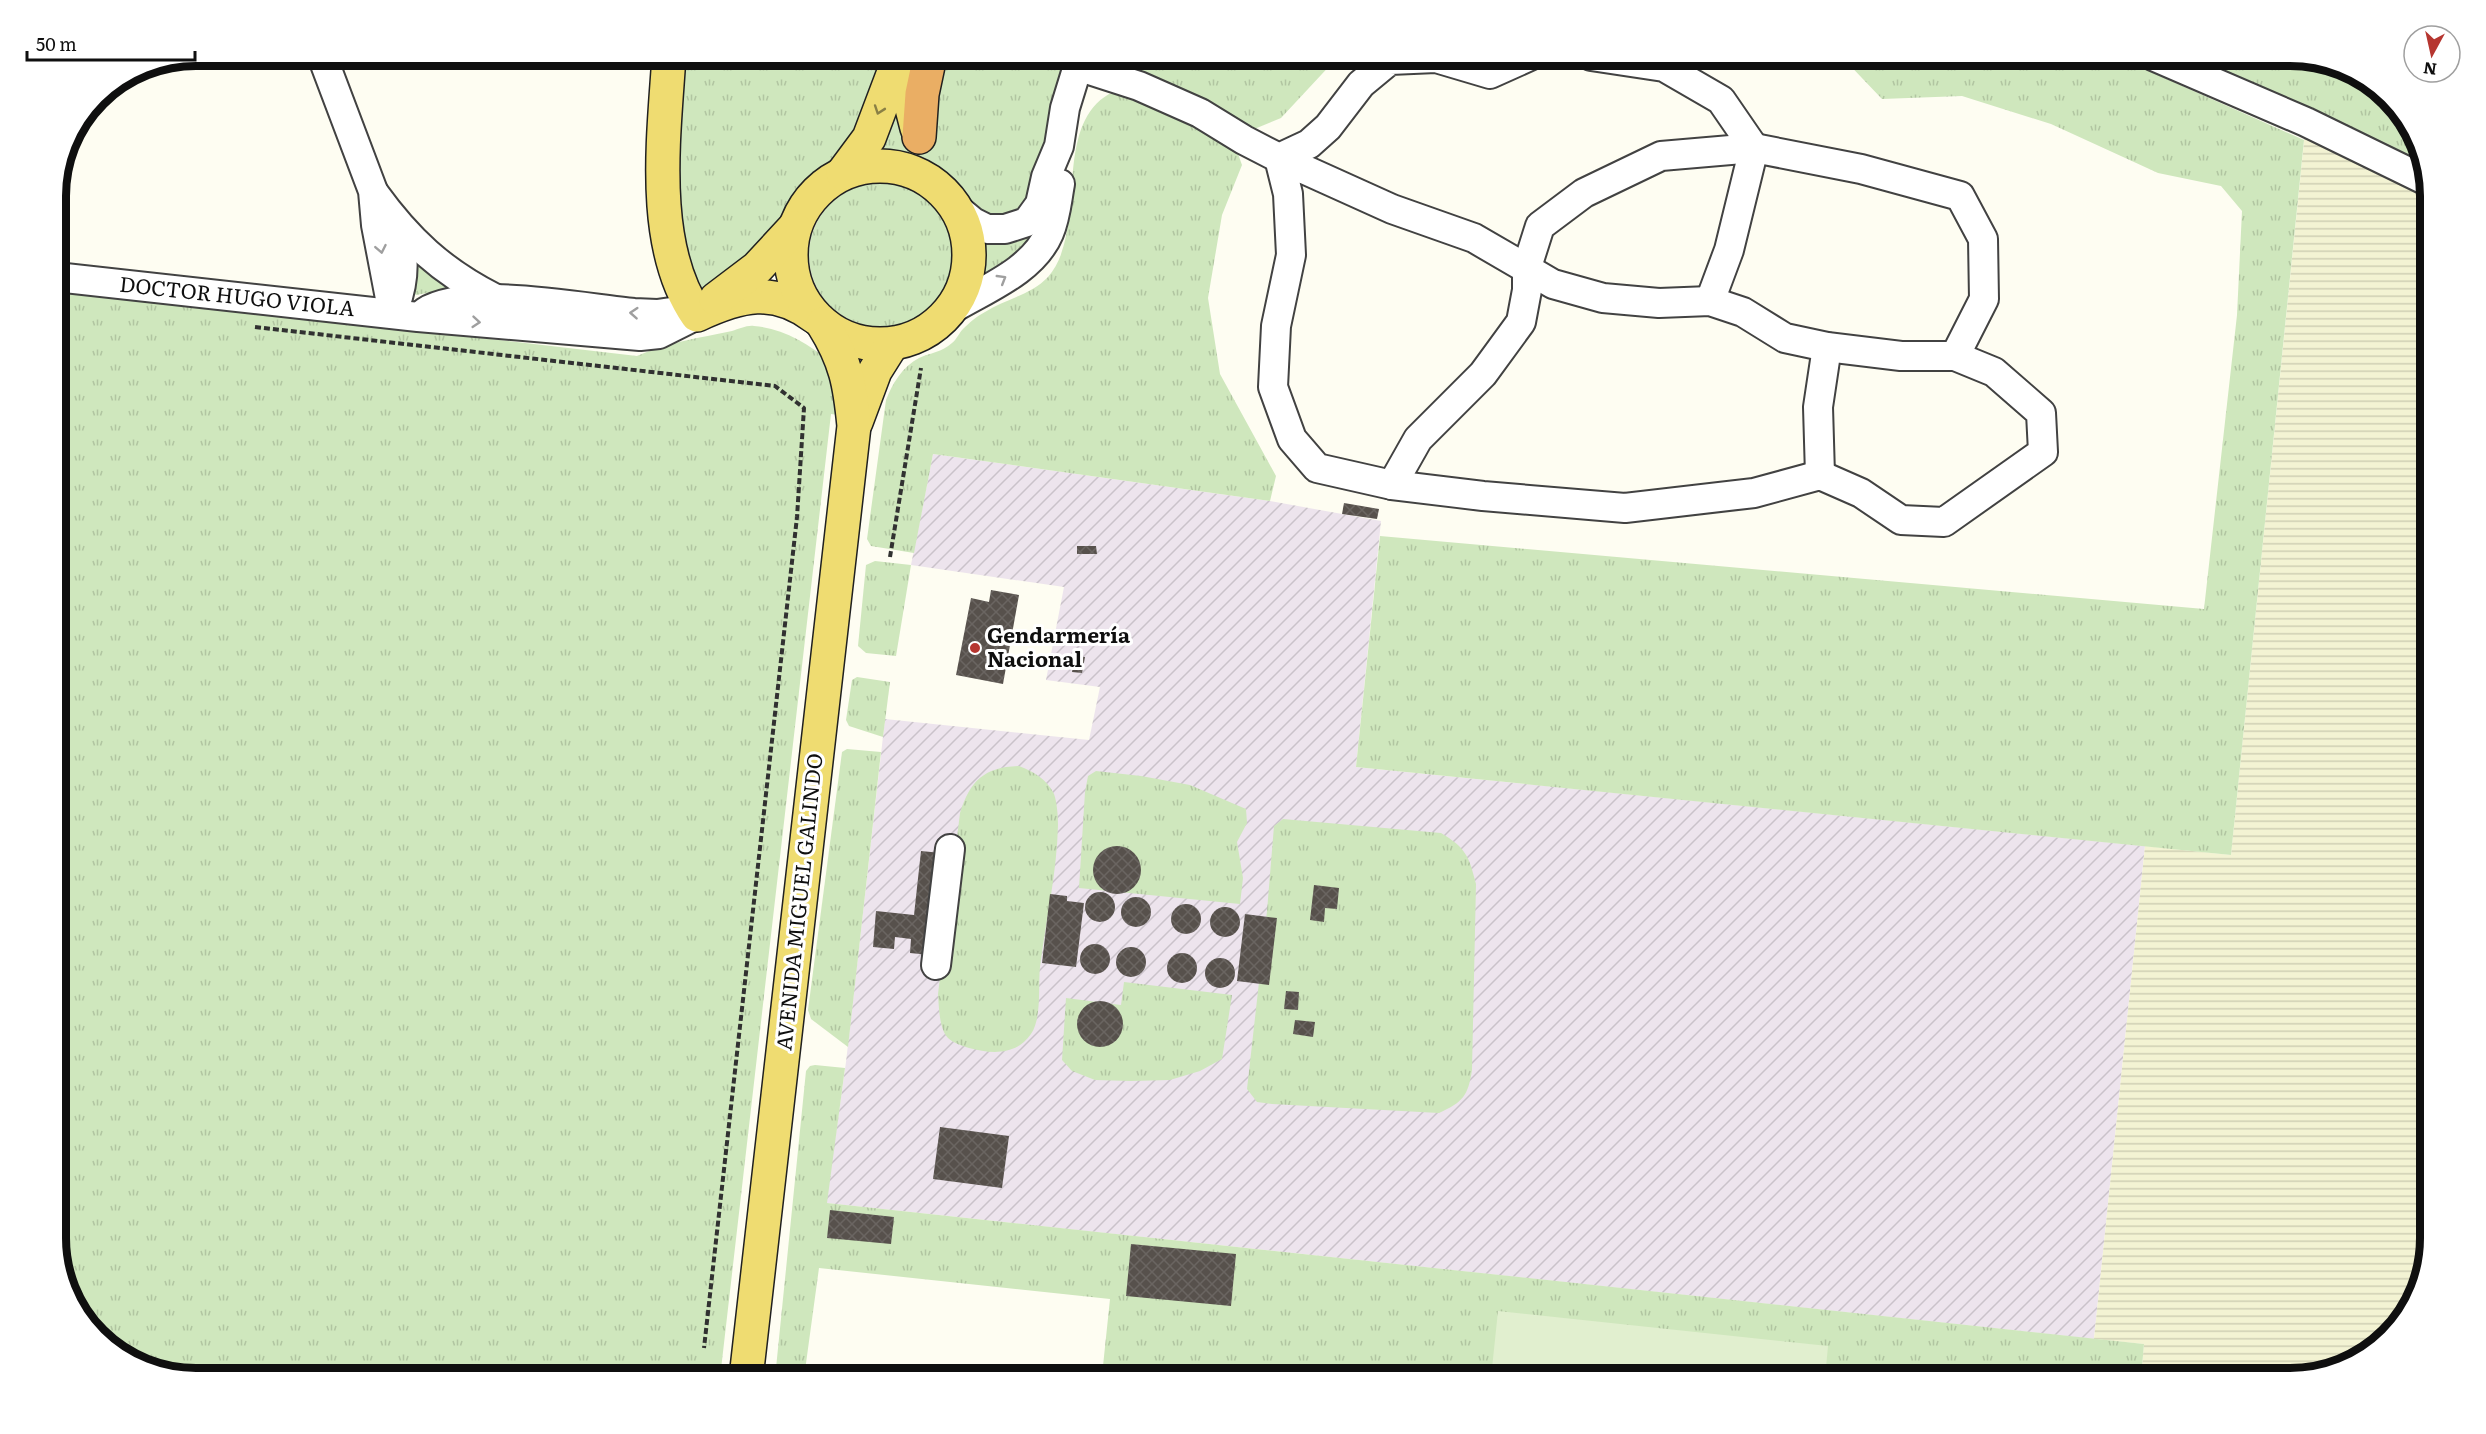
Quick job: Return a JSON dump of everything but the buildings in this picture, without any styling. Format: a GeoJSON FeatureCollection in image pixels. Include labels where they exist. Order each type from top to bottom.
{"type":"FeatureCollection","features":[{"type":"Feature","properties":{"kind":"highway"},"geometry":{"type":"LineString","coordinates":[[919,137],[922,94],[928,66]]}},
{"type":"Feature","properties":{"kind":"main road"},"geometry":{"type":"LineString","coordinates":[[669,66],[664,206],[677,277],[694,312]]}},
{"type":"Feature","properties":{"kind":"main road"},"geometry":{"type":"LineString","coordinates":[[898,66],[869,138],[843,173],[822,187],[805,206],[794,228],[790,252],[792,275],[801,297],[819,320],[856,341],[874,344],[892,344],[909,340],[926,332],[952,309],[963,290],[968,269],[969,248],[965,227],[947,198],[919,137],[904,66]]}},
{"type":"Feature","properties":{"kind":"main road"},"geometry":{"type":"LineString","coordinates":[[843,173],[868,167],[893,167],[918,174],[947,198]]}},
{"type":"Feature","properties":{"kind":"main road","name":"DOCTOR HUGO VIOLA"},"geometry":{"type":"LineString","coordinates":[[694,312],[724,295],[741,282],[794,228]]}},
{"type":"Feature","properties":{"kind":"main road","name":"DOCTOR HUGO VIOLA"},"geometry":{"type":"LineString","coordinates":[[694,312],[745,297],[762,296],[782,298],[800,305],[819,320]]}},
{"type":"Feature","properties":{"kind":"main road","name":"AVENIDA MIGUEL GALINDO"},"geometry":{"type":"LineString","coordinates":[[747,1368],[854,426],[847,373],[838,348],[819,320]]}},
{"type":"Feature","properties":{"kind":"main road","name":"AVENIDA MIGUEL GALINDO"},"geometry":{"type":"LineString","coordinates":[[854,426],[875,371],[892,344]]}},
{"type":"Feature","properties":{"kind":"street"},"geometry":{"type":"LineString","coordinates":[[326,66],[373,191],[396,223],[442,268],[494,298]]}},
{"type":"Feature","properties":{"kind":"street"},"geometry":{"type":"LineString","coordinates":[[952,309],[1028,262],[1048,235],[1055,214],[1060,182],[1059,146],[1065,108],[1078,66]]}},
{"type":"Feature","properties":{"kind":"street"},"geometry":{"type":"LineString","coordinates":[[1091,66],[1200,113],[1279,158],[1392,209],[1474,237],[1553,284],[1603,298],[1659,303],[1710,301],[1743,312],[1785,338],[1827,347],[1901,356],[1955,356],[1994,372],[2041,413],[2043,452],[1944,522],[1901,520],[1861,493],[1820,475],[1754,494],[1625,508],[1483,496],[1392,485],[1317,468],[1292,439],[1273,387],[1276,326],[1291,255],[1288,194],[1279,158]]}},
{"type":"Feature","properties":{"kind":"street"},"geometry":{"type":"LineString","coordinates":[[1279,158],[1309,144],[1328,127],[1361,84],[1383,66]]}},
{"type":"Feature","properties":{"kind":"street"},"geometry":{"type":"LineString","coordinates":[[1463,66],[1490,74],[1508,66]]}},
{"type":"Feature","properties":{"kind":"street"},"geometry":{"type":"LineString","coordinates":[[1657,66],[1664,67],[1721,100],[1754,148],[1730,250],[1710,301]]}},
{"type":"Feature","properties":{"kind":"street"},"geometry":{"type":"LineString","coordinates":[[2176,66],[2306,122],[2418,177]]}},
{"type":"Feature","properties":{"kind":"street"},"geometry":{"type":"LineString","coordinates":[[947,198],[973,222],[987,229],[1005,229],[1027,222],[1040,204],[1059,146]]}},
{"type":"Feature","properties":{"kind":"street"},"geometry":{"type":"LineString","coordinates":[[1392,485],[1418,439],[1483,374],[1521,322],[1527,290],[1527,267],[1540,226],[1584,193],[1661,156],[1754,148],[1861,169],[1960,196],[1983,238],[1984,299],[1955,356]]}},
{"type":"Feature","properties":{"kind":"street"},"geometry":{"type":"LineString","coordinates":[[373,191],[376,225],[405,315]]}},
{"type":"Feature","properties":{"kind":"street"},"geometry":{"type":"LineString","coordinates":[[396,223],[402,246],[405,315]]}},
{"type":"Feature","properties":{"kind":"street","name":"DOCTOR HUGO VIOLA"},"geometry":{"type":"LineString","coordinates":[[66,278],[405,315],[640,336],[659,334],[694,312]]}},
{"type":"Feature","properties":{"kind":"street","name":"DOCTOR HUGO VIOLA"},"geometry":{"type":"LineString","coordinates":[[405,315],[449,302],[494,298],[634,313],[694,312]]}},
{"type":"Feature","properties":{"kind":"street"},"geometry":{"type":"LineString","coordinates":[[1820,475],[1818,407],[1827,347]]}},
{"type":"Feature","properties":{"kind":"street"},"geometry":{"type":"LineString","coordinates":[[936,964],[950,849]]}},
{"type":"Feature","properties":{"kind":"path"},"geometry":{"type":"LineString","coordinates":[[66,305],[77,302]]}},
{"type":"Feature","properties":{"kind":"path"},"geometry":{"type":"LineString","coordinates":[[252,327],[775,386],[804,408],[797,517],[704,1348]]}},
{"type":"Feature","properties":{"kind":"path"},"geometry":{"type":"LineString","coordinates":[[890,557],[921,368]]}},
{"type":"Feature","properties":{"kind":"shaded area"},"geometry":{"type":"Polygon","coordinates":[[[933,454],[1270,501],[1381,521],[1356,767],[2145,846],[2094,1339],[826,1203],[846,1062],[885,719],[1089,740],[1100,687],[1046,680],[1064,587],[911,565],[933,454]]]}},
{"type":"Feature","properties":{"kind":"green space"},"geometry":{"type":"Polygon","coordinates":[[[669,66],[1077,66],[1018,226],[955,207],[939,188],[918,174],[893,167],[868,167],[843,173],[822,187],[805,206],[794,228],[708,303],[677,277],[669,66]]]}},
{"type":"Feature","properties":{"kind":"green space"},"geometry":{"type":"Polygon","coordinates":[[[1329,66],[1281,118],[1247,132],[1114,67],[1329,66]]]}},
{"type":"Feature","properties":{"kind":"green space"},"geometry":{"type":"Polygon","coordinates":[[[1851,66],[2138,66],[2304,140],[2231,855],[1356,767],[1380,536],[2204,609],[2237,315],[2242,211],[2221,186],[2158,173],[2051,124],[1962,96],[1882,99],[1851,66]]]}},
{"type":"Feature","properties":{"kind":"green space"},"geometry":{"type":"Polygon","coordinates":[[[2175,66],[2307,67],[2340,76],[2369,93],[2393,117],[2410,146],[2418,177],[2175,66]]]}},
{"type":"Feature","properties":{"kind":"green space"},"geometry":{"type":"Polygon","coordinates":[[[1109,94],[1126,94],[1192,120],[1237,151],[1242,165],[1222,215],[1208,298],[1220,374],[1276,476],[1270,501],[933,454],[914,553],[871,546],[867,539],[886,400],[891,388],[913,361],[948,346],[970,322],[993,308],[1026,293],[1048,277],[1060,257],[1067,233],[1075,154],[1081,130],[1091,110],[1109,94]]]}},
{"type":"Feature","properties":{"kind":"green space"},"geometry":{"type":"Polygon","coordinates":[[[2306,122],[2419,181],[2420,188],[2419,1255],[2410,1288],[2393,1317],[2369,1341],[2340,1358],[2323,1364],[2290,1368],[2142,1368],[2144,1344],[2094,1339],[2145,846],[2231,855],[2306,122]]]}},
{"type":"Feature","properties":{"kind":"green space"},"geometry":{"type":"Polygon","coordinates":[[[881,183],[908,189],[921,195],[932,204],[941,215],[947,228],[953,255],[947,282],[941,295],[932,306],[921,315],[908,321],[881,327],[854,321],[841,315],[830,306],[821,295],[815,282],[809,255],[815,228],[821,215],[830,204],[841,195],[854,189],[881,183]]]}},
{"type":"Feature","properties":{"kind":"green space"},"geometry":{"type":"Polygon","coordinates":[[[1041,232],[994,273],[980,274],[982,256],[977,237],[1041,232]]]}},
{"type":"Feature","properties":{"kind":"green space"},"geometry":{"type":"Polygon","coordinates":[[[417,258],[455,288],[416,295],[413,292],[417,258]]]}},
{"type":"Feature","properties":{"kind":"green space"},"geometry":{"type":"Polygon","coordinates":[[[66,289],[637,356],[672,344],[746,327],[764,327],[794,338],[829,361],[838,415],[831,414],[721,1368],[196,1368],[163,1364],[131,1351],[117,1341],[93,1317],[79,1295],[73,1280],[66,1246],[66,289]]]}},
{"type":"Feature","properties":{"kind":"green space"},"geometry":{"type":"Polygon","coordinates":[[[875,561],[911,565],[896,656],[866,653],[858,646],[866,565],[875,561]]]}},
{"type":"Feature","properties":{"kind":"green space"},"geometry":{"type":"Polygon","coordinates":[[[857,677],[890,682],[883,737],[849,726],[846,720],[852,680],[857,677]]]}},
{"type":"Feature","properties":{"kind":"green space"},"geometry":{"type":"Polygon","coordinates":[[[847,749],[881,752],[848,1047],[811,1019],[808,1010],[842,752],[847,749]]]}},
{"type":"Feature","properties":{"kind":"green space"},"geometry":{"type":"Polygon","coordinates":[[[1019,766],[1044,780],[1054,794],[1058,813],[1056,860],[1040,967],[1037,1019],[1031,1034],[1025,1041],[1011,1050],[994,1052],[977,1050],[955,1043],[948,1038],[941,1024],[938,994],[960,813],[969,792],[980,778],[996,769],[1019,766]]]}},
{"type":"Feature","properties":{"kind":"green space"},"geometry":{"type":"Polygon","coordinates":[[[1096,771],[1190,785],[1246,809],[1247,823],[1237,842],[1243,878],[1240,904],[1079,888],[1085,792],[1088,776],[1096,771]]]}},
{"type":"Feature","properties":{"kind":"green space"},"geometry":{"type":"Polygon","coordinates":[[[1283,819],[1441,833],[1456,843],[1465,854],[1476,884],[1472,1070],[1466,1092],[1454,1105],[1439,1113],[1272,1104],[1257,1102],[1247,1089],[1274,826],[1283,819]]]}},
{"type":"Feature","properties":{"kind":"green space"},"geometry":{"type":"Polygon","coordinates":[[[1124,982],[1232,995],[1222,1059],[1200,1071],[1170,1080],[1095,1080],[1072,1071],[1062,1060],[1066,998],[1121,1005],[1124,982]]]}},
{"type":"Feature","properties":{"kind":"green space"},"geometry":{"type":"Polygon","coordinates":[[[810,1066],[845,1068],[827,1203],[2144,1344],[2142,1368],[1122,1368],[1103,1366],[1110,1299],[819,1268],[805,1368],[776,1368],[806,1071],[810,1066]]]}},
{"type":"Feature","properties":{"kind":"green space"},"geometry":{"type":"Polygon","coordinates":[[[1498,1311],[1828,1346],[1826,1368],[1492,1368],[1498,1311]]]}},
{"type":"Feature","properties":{"kind":"place","name":"Gendarmería Nacional"},"geometry":{"type":"Point","coordinates":[975,648]}}]}
